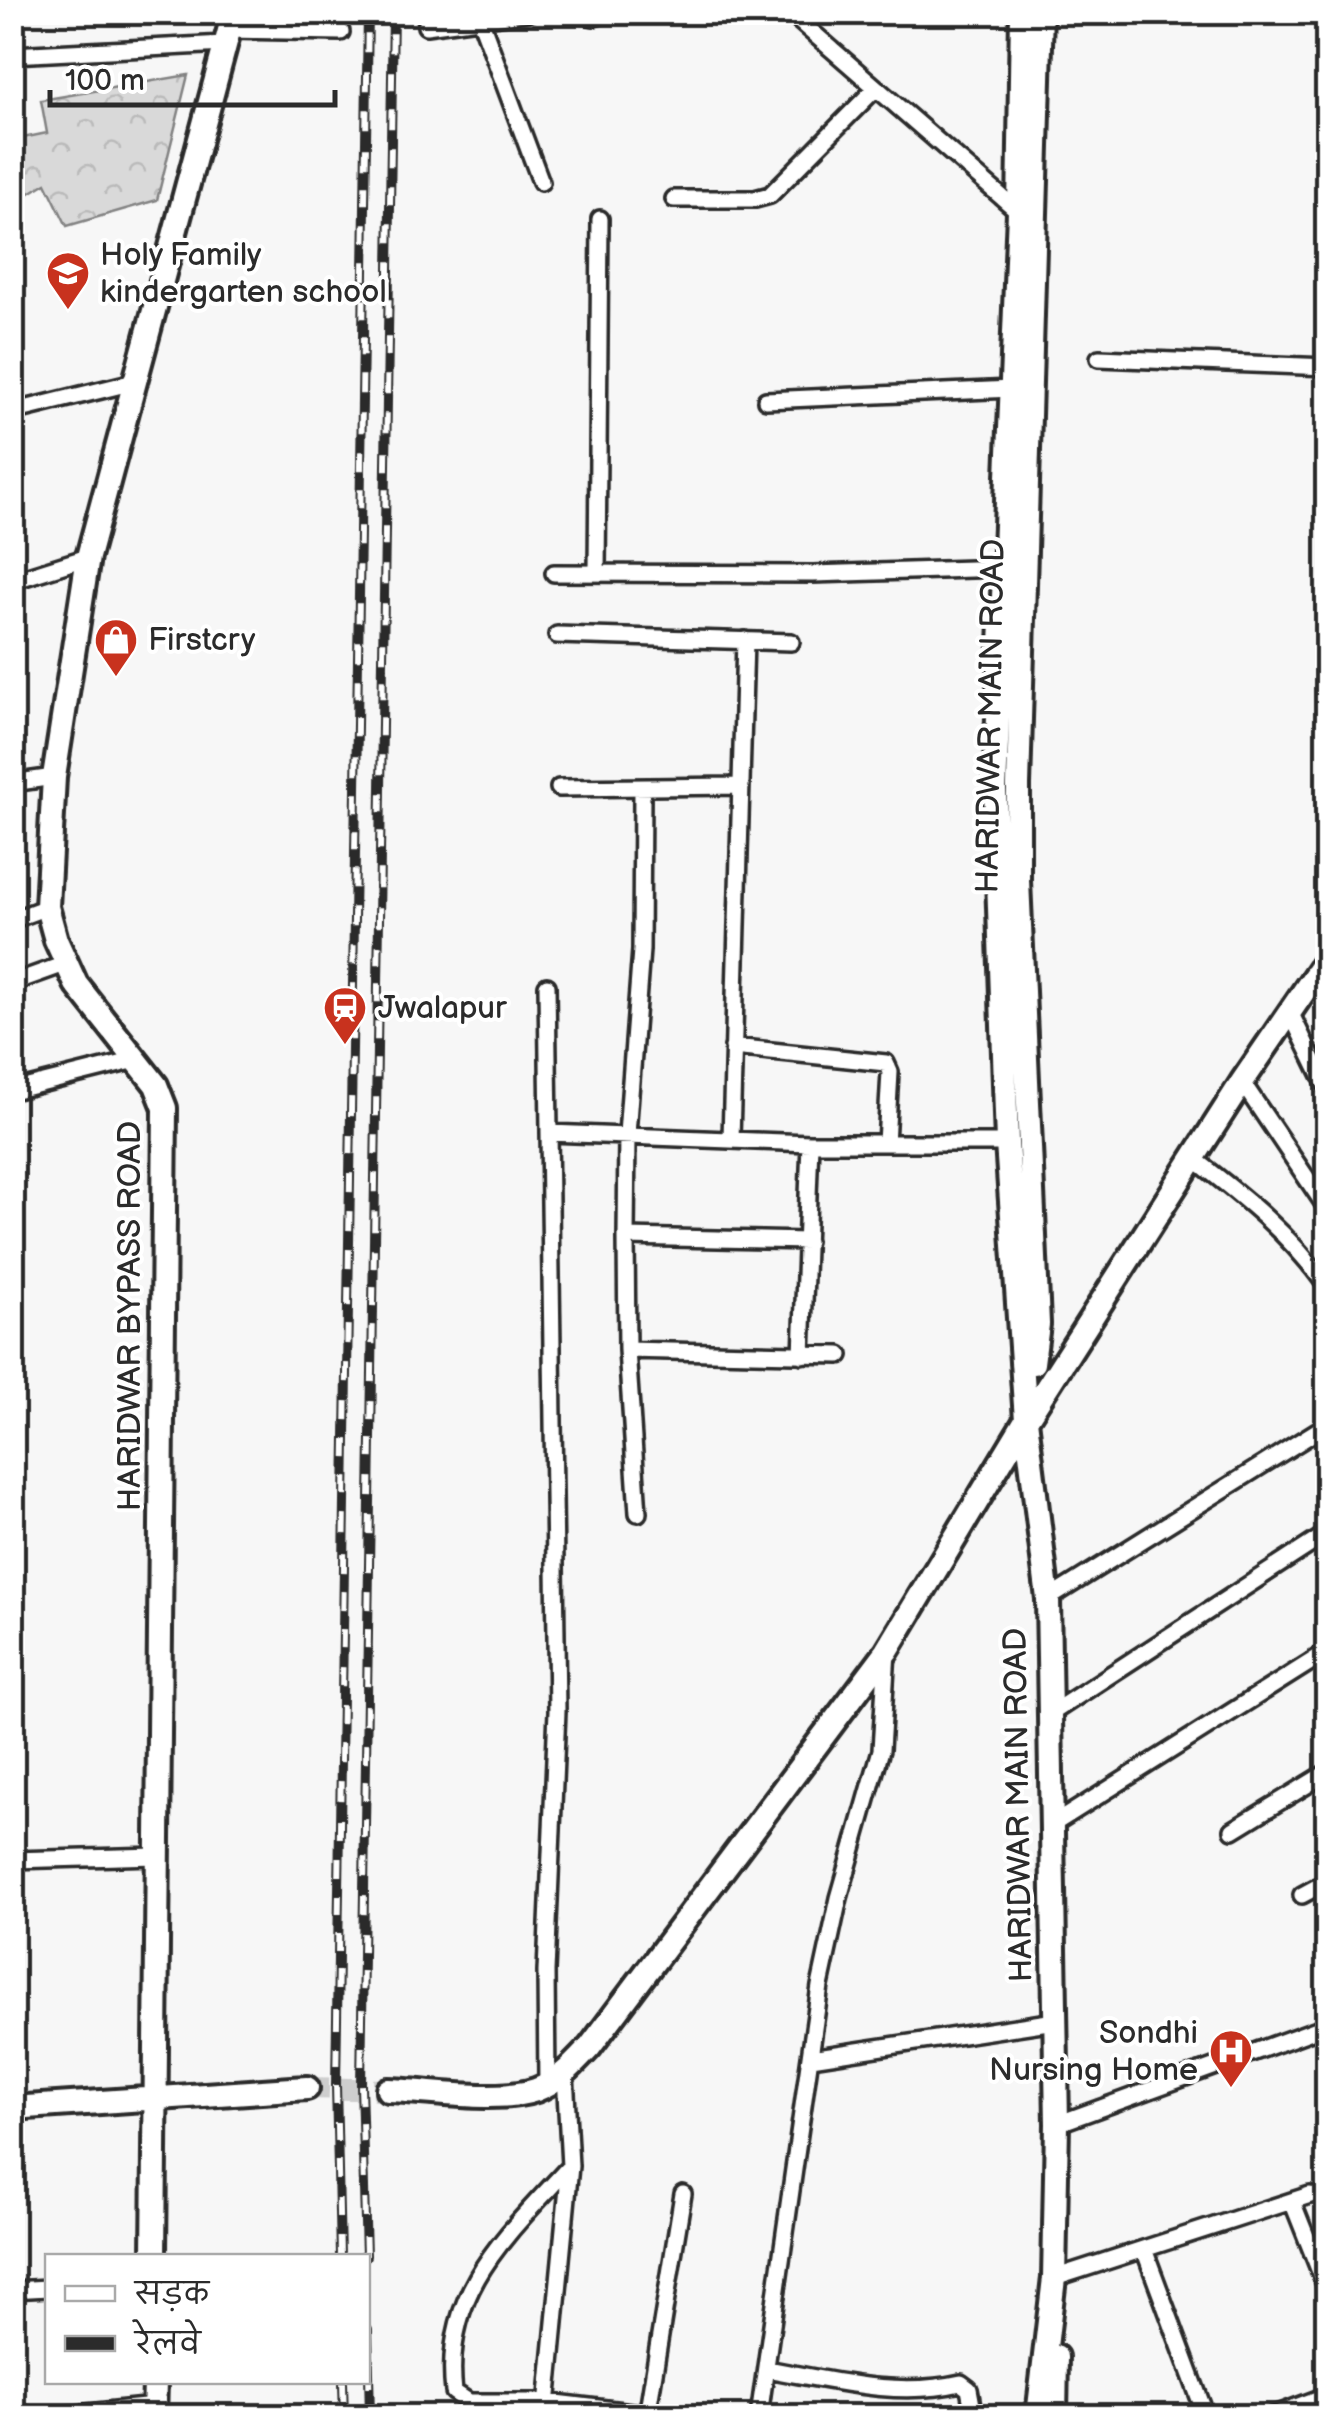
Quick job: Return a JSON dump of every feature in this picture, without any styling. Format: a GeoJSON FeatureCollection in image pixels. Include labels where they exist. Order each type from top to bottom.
{"type":"FeatureCollection","features":[{"type":"Feature","properties":{"kind":"main road","name":"HARIDWAR MAIN ROAD"},"geometry":{"type":"LineString","coordinates":[[1022,12],[1019,212],[994,790],[1006,1143],[1026,1420],[1048,1599],[1057,2124],[1054,2278],[1045,2328],[1038,2416]]}},
{"type":"Feature","properties":{"kind":"main road","name":"HARIDWAR MAIN ROAD"},"geometry":{"type":"LineString","coordinates":[[1026,1420],[1038,1324],[1018,881],[1018,786],[1041,12]]}},
{"type":"Feature","properties":{"kind":"main road","name":"HARIDWAR BYPASS ROAD"},"geometry":{"type":"LineString","coordinates":[[154,2254],[152,2099],[165,1108],[156,1085],[65,964],[46,906],[54,777],[88,558],[229,29]]}},
{"type":"Feature","properties":{"kind":"main road"},"geometry":{"type":"LineString","coordinates":[[388,2090],[512,2094],[556,2079],[738,1854],[888,1651],[1026,1420],[1192,1158],[1328,956]]}},
{"type":"Feature","properties":{"kind":"main road"},"geometry":{"type":"LineString","coordinates":[[12,2108],[307,2088]]}},
{"type":"Feature","properties":{"kind":"main road","name":"HARIDWAR MAIN ROAD"},"geometry":{"type":"LineString","coordinates":[[1051,2309],[1057,2328],[1055,2416]]}},
{"type":"Feature","properties":{"kind":"main road"},"geometry":{"type":"LineString","coordinates":[[155,2384],[155,2411]]}},
{"type":"Feature","properties":{"kind":"street"},"geometry":{"type":"LineString","coordinates":[[426,26],[530,12]]}},
{"type":"Feature","properties":{"kind":"street"},"geometry":{"type":"LineString","coordinates":[[572,12],[594,17],[612,12]]}},
{"type":"Feature","properties":{"kind":"street"},"geometry":{"type":"LineString","coordinates":[[789,12],[1019,212]]}},
{"type":"Feature","properties":{"kind":"street"},"geometry":{"type":"LineString","coordinates":[[480,19],[541,182]]}},
{"type":"Feature","properties":{"kind":"street"},"geometry":{"type":"LineString","coordinates":[[12,55],[229,29],[341,32]]}},
{"type":"Feature","properties":{"kind":"street"},"geometry":{"type":"LineString","coordinates":[[674,198],[756,199],[770,195],[876,88]]}},
{"type":"Feature","properties":{"kind":"street"},"geometry":{"type":"LineString","coordinates":[[597,572],[600,219]]}},
{"type":"Feature","properties":{"kind":"street"},"geometry":{"type":"LineString","coordinates":[[1099,358],[1328,367]]}},
{"type":"Feature","properties":{"kind":"street"},"geometry":{"type":"LineString","coordinates":[[12,412],[138,380]]}},
{"type":"Feature","properties":{"kind":"street"},"geometry":{"type":"LineString","coordinates":[[766,400],[1012,388]]}},
{"type":"Feature","properties":{"kind":"street"},"geometry":{"type":"LineString","coordinates":[[12,580],[88,558]]}},
{"type":"Feature","properties":{"kind":"street"},"geometry":{"type":"LineString","coordinates":[[554,573],[813,574],[1004,568]]}},
{"type":"Feature","properties":{"kind":"street"},"geometry":{"type":"LineString","coordinates":[[558,635],[791,642]]}},
{"type":"Feature","properties":{"kind":"street"},"geometry":{"type":"LineString","coordinates":[[732,1138],[738,786],[745,640]]}},
{"type":"Feature","properties":{"kind":"street"},"geometry":{"type":"LineString","coordinates":[[12,783],[54,777]]}},
{"type":"Feature","properties":{"kind":"street"},"geometry":{"type":"LineString","coordinates":[[558,788],[738,786]]}},
{"type":"Feature","properties":{"kind":"street"},"geometry":{"type":"LineString","coordinates":[[638,1513],[627,1350],[626,1238],[627,1134],[640,950],[642,790]]}},
{"type":"Feature","properties":{"kind":"street"},"geometry":{"type":"LineString","coordinates":[[12,920],[46,906]]}},
{"type":"Feature","properties":{"kind":"street"},"geometry":{"type":"LineString","coordinates":[[12,983],[65,964]]}},
{"type":"Feature","properties":{"kind":"street"},"geometry":{"type":"LineString","coordinates":[[547,986],[557,1711],[556,2079],[570,2166],[547,2410]]}},
{"type":"Feature","properties":{"kind":"street"},"geometry":{"type":"LineString","coordinates":[[1289,1010],[1328,1090]]}},
{"type":"Feature","properties":{"kind":"street"},"geometry":{"type":"LineString","coordinates":[[733,1046],[886,1063],[890,1072],[886,1144]]}},
{"type":"Feature","properties":{"kind":"street"},"geometry":{"type":"LineString","coordinates":[[12,1091],[136,1060]]}},
{"type":"Feature","properties":{"kind":"street"},"geometry":{"type":"LineString","coordinates":[[1242,1082],[1328,1210]]}},
{"type":"Feature","properties":{"kind":"street"},"geometry":{"type":"LineString","coordinates":[[549,1133],[810,1143],[1006,1143]]}},
{"type":"Feature","properties":{"kind":"street"},"geometry":{"type":"LineString","coordinates":[[802,1355],[810,1143]]}},
{"type":"Feature","properties":{"kind":"street"},"geometry":{"type":"LineString","coordinates":[[1192,1158],[1273,1220],[1299,1247],[1328,1288]]}},
{"type":"Feature","properties":{"kind":"street"},"geometry":{"type":"LineString","coordinates":[[626,1238],[807,1241]]}},
{"type":"Feature","properties":{"kind":"street"},"geometry":{"type":"LineString","coordinates":[[627,1350],[840,1355]]}},
{"type":"Feature","properties":{"kind":"street"},"geometry":{"type":"LineString","coordinates":[[1048,1599],[1328,1424]]}},
{"type":"Feature","properties":{"kind":"street"},"geometry":{"type":"LineString","coordinates":[[1050,1714],[1328,1533]]}},
{"type":"Feature","properties":{"kind":"street"},"geometry":{"type":"LineString","coordinates":[[759,2416],[826,1947],[881,1750],[888,1651]]}},
{"type":"Feature","properties":{"kind":"street"},"geometry":{"type":"LineString","coordinates":[[1052,1825],[1328,1652]]}},
{"type":"Feature","properties":{"kind":"street"},"geometry":{"type":"LineString","coordinates":[[1233,1830],[1328,1772]]}},
{"type":"Feature","properties":{"kind":"street"},"geometry":{"type":"LineString","coordinates":[[12,1860],[156,1856]]}},
{"type":"Feature","properties":{"kind":"street"},"geometry":{"type":"LineString","coordinates":[[1302,1895],[1328,1882]]}},
{"type":"Feature","properties":{"kind":"street"},"geometry":{"type":"LineString","coordinates":[[812,2058],[1055,2021]]}},
{"type":"Feature","properties":{"kind":"street"},"geometry":{"type":"LineString","coordinates":[[1057,2124],[1328,2025]]}},
{"type":"Feature","properties":{"kind":"street"},"geometry":{"type":"LineString","coordinates":[[570,2166],[503,2239],[470,2285],[460,2317],[453,2382],[459,2399],[547,2410],[666,2416]]}},
{"type":"Feature","properties":{"kind":"street"},"geometry":{"type":"LineString","coordinates":[[647,2415],[683,2194]]}},
{"type":"Feature","properties":{"kind":"street"},"geometry":{"type":"LineString","coordinates":[[1054,2278],[1310,2195]]}},
{"type":"Feature","properties":{"kind":"street"},"geometry":{"type":"LineString","coordinates":[[1292,2200],[1328,2292]]}},
{"type":"Feature","properties":{"kind":"street"},"geometry":{"type":"LineString","coordinates":[[1144,2249],[1206,2416]]}},
{"type":"Feature","properties":{"kind":"street"},"geometry":{"type":"LineString","coordinates":[[12,2290],[45,2288]]}},
{"type":"Feature","properties":{"kind":"street"},"geometry":{"type":"LineString","coordinates":[[766,2369],[918,2391],[961,2383],[970,2390],[974,2416]]}},
{"type":"Feature","properties":{"kind":"street"},"geometry":{"type":"LineString","coordinates":[[1272,2416],[1328,2396]]}},
{"type":"Feature","properties":{"kind":"street"},"geometry":{"type":"LineString","coordinates":[[12,2410],[30,2416]]}},
{"type":"Feature","properties":{"kind":"street"},"geometry":{"type":"LineString","coordinates":[[57,2416],[155,2411]]}},
{"type":"Feature","properties":{"kind":"green space"},"geometry":{"type":"Polygon","coordinates":[[[188,75],[157,200],[67,226],[46,183],[13,203],[13,140],[47,133],[41,100],[188,75]]]}},
{"type":"Feature","properties":{"kind":"tunnel"},"geometry":{"type":"LineString","coordinates":[[307,2088],[388,2090]]}},
{"type":"Feature","properties":{"kind":"railway"},"geometry":{"type":"LineString","coordinates":[[340,2254],[336,2085],[368,12]]}},
{"type":"Feature","properties":{"kind":"railway"},"geometry":{"type":"LineString","coordinates":[[366,2254],[361,2085],[393,12]]}},
{"type":"Feature","properties":{"kind":"railway"},"geometry":{"type":"LineString","coordinates":[[343,2384],[344,2416]]}},
{"type":"Feature","properties":{"kind":"railway"},"geometry":{"type":"LineString","coordinates":[[369,2384],[370,2416]]}},
{"type":"Feature","properties":{"kind":"place","name":"Holy Family kindergarten school"},"geometry":{"type":"Point","coordinates":[68,311]}},
{"type":"Feature","properties":{"kind":"place","name":"Firstcry"},"geometry":{"type":"Point","coordinates":[116,678]}},
{"type":"Feature","properties":{"kind":"place","name":"Jwalapur"},"geometry":{"type":"Point","coordinates":[345,1046]}},
{"type":"Feature","properties":{"kind":"place","name":"Sondhi Nursing Home"},"geometry":{"type":"Point","coordinates":[1231,2089]}}]}
